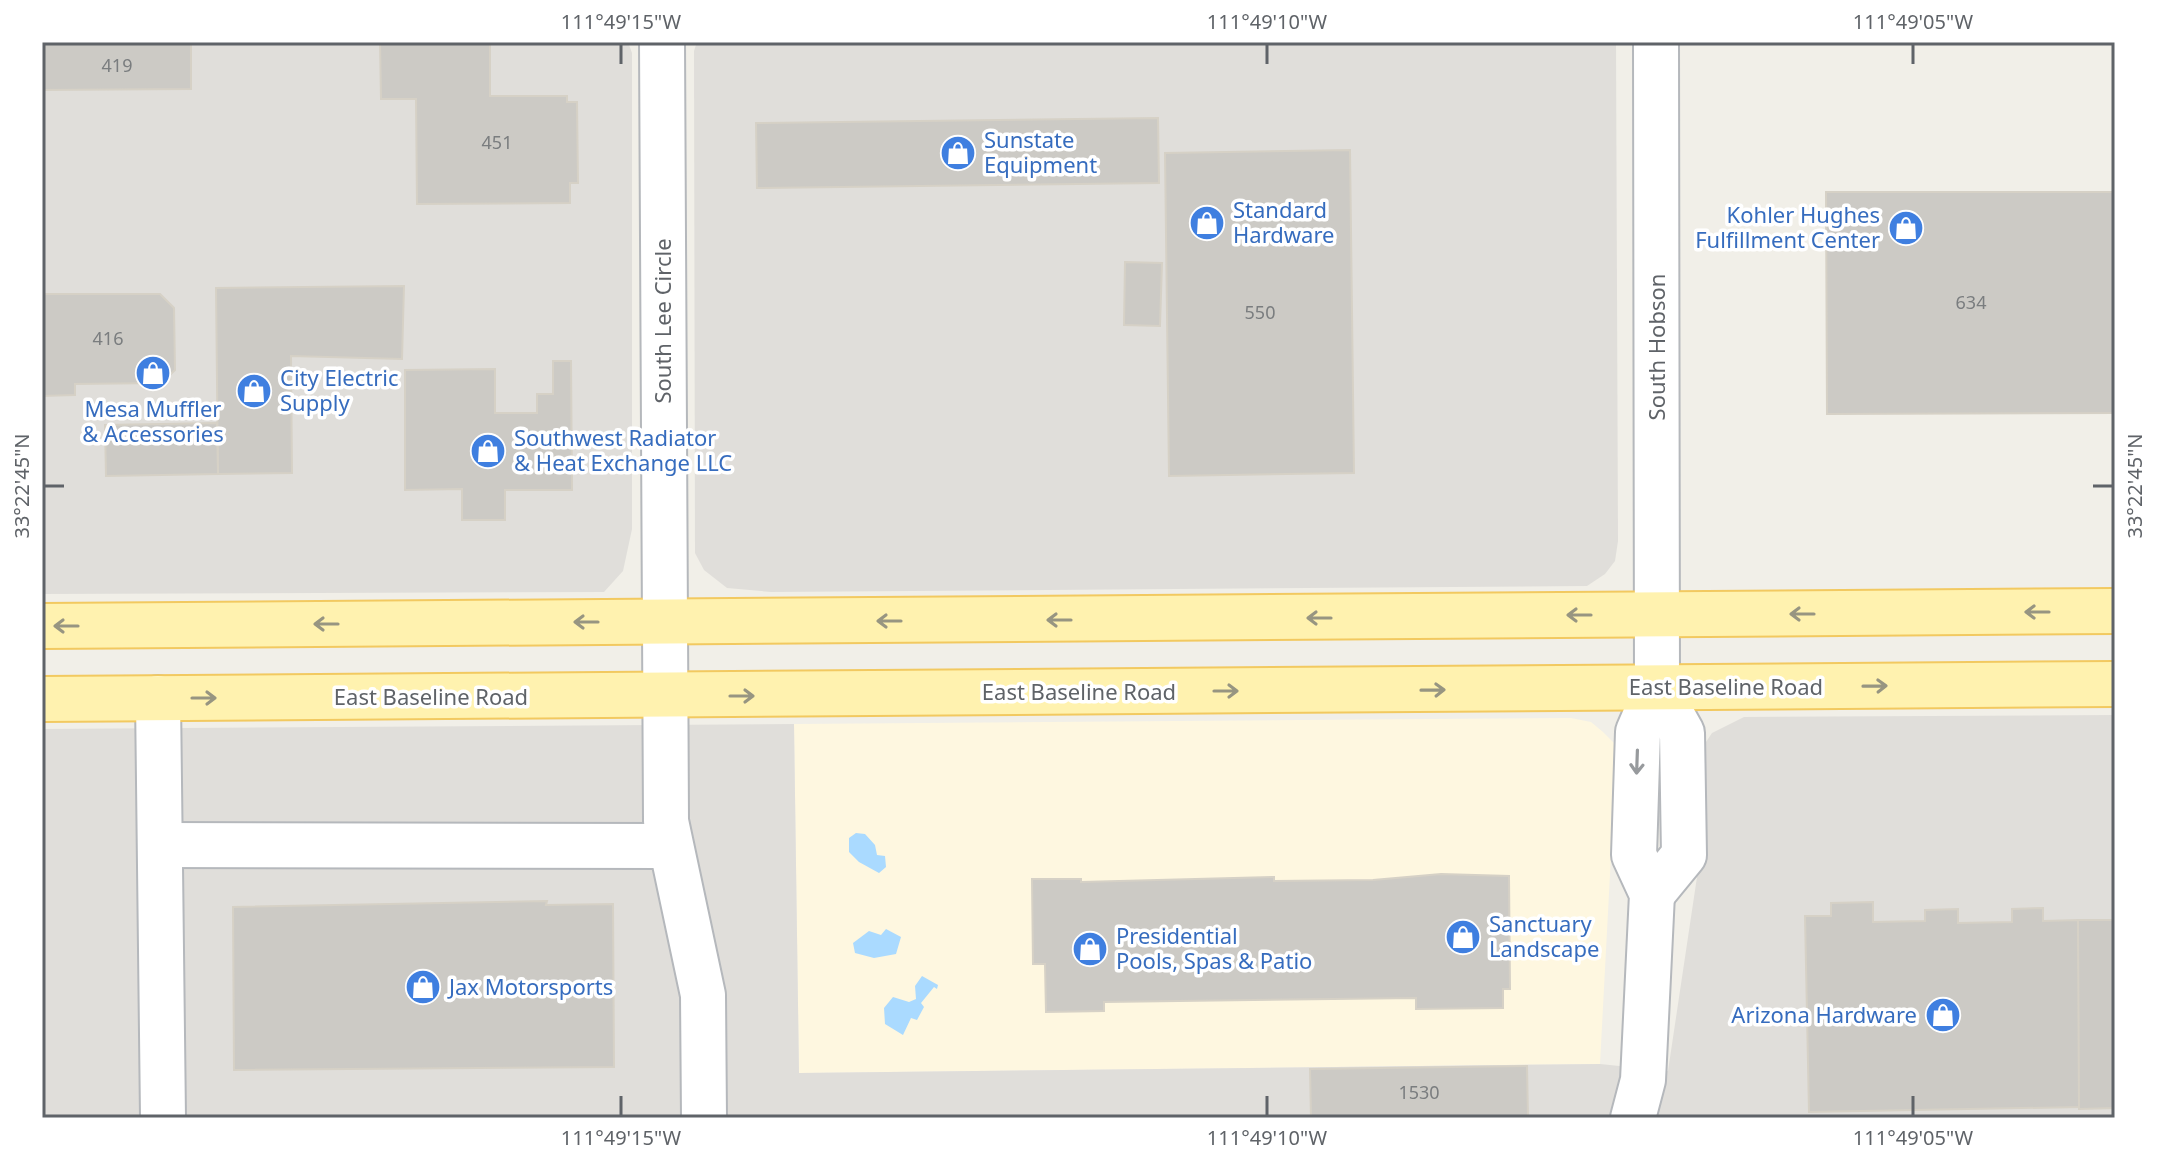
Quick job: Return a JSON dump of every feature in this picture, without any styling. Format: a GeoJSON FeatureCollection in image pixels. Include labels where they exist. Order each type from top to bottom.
{"type":"FeatureCollection","features":[{"type":"Feature","properties":{"kind":"main road","name":"East Baseline Road"},"geometry":{"type":"LineString","coordinates":[[42,699],[664,696],[1657,652],[2115,611]]}},
{"type":"Feature","properties":{"kind":"main road","name":"East Baseline Road"},"geometry":{"type":"LineString","coordinates":[[42,626],[664,621],[1657,652],[2115,684]]}},
{"type":"Feature","properties":{"kind":"street","name":"South Lee Circle"},"geometry":{"type":"LineString","coordinates":[[662,42],[666,821],[703,995],[704,1118]]}},
{"type":"Feature","properties":{"kind":"street","name":"South Hobson"},"geometry":{"type":"LineString","coordinates":[[1656,42],[1657,652]]}},
{"type":"Feature","properties":{"kind":"street"},"geometry":{"type":"LineString","coordinates":[[1633,1118],[1643,1080],[1652,894],[1684,855],[1682,733],[1657,652]]}},
{"type":"Feature","properties":{"kind":"street"},"geometry":{"type":"LineString","coordinates":[[158,698],[163,1118]]}},
{"type":"Feature","properties":{"kind":"street"},"geometry":{"type":"LineString","coordinates":[[160,845],[670,846]]}},
{"type":"Feature","properties":{"kind":"shaded area"},"geometry":{"type":"Polygon","coordinates":[[[42,42],[628,42],[632,53],[632,529],[623,571],[604,592],[42,594],[42,42]]]}},
{"type":"Feature","properties":{"kind":"shaded area"},"geometry":{"type":"Polygon","coordinates":[[[697,42],[1616,42],[1618,541],[1615,561],[1605,574],[1587,586],[771,592],[727,588],[704,570],[695,553],[694,51],[697,42]]]}},
{"type":"Feature","properties":{"kind":"shaded area"},"geometry":{"type":"Polygon","coordinates":[[[2115,715],[2115,1118],[42,1118],[42,729],[794,724],[799,1073],[1600,1064],[1668,1071],[1697,877],[1702,763],[1706,742],[1712,733],[1744,717],[2115,715]]]}},
{"type":"Feature","properties":{"kind":"shaded area"},"geometry":{"type":"Polygon","coordinates":[[[1571,718],[1591,722],[1603,732],[1614,743],[1616,761],[1600,1064],[799,1073],[794,724],[1571,718]]]}},
{"type":"Feature","properties":{"kind":"water"},"geometry":{"type":"Polygon","coordinates":[[[856,833],[865,834],[875,845],[877,855],[885,856],[886,867],[879,873],[859,862],[849,852],[849,838],[856,833]]]}},
{"type":"Feature","properties":{"kind":"water"},"geometry":{"type":"Polygon","coordinates":[[[886,929],[901,937],[896,954],[874,958],[855,953],[853,943],[869,931],[881,935],[886,929]]]}},
{"type":"Feature","properties":{"kind":"water"},"geometry":{"type":"Polygon","coordinates":[[[922,976],[938,985],[937,989],[934,987],[921,1003],[924,1007],[917,1020],[911,1018],[903,1035],[885,1024],[884,1008],[893,997],[909,1002],[916,999],[915,986],[922,976]]]}},
{"type":"Feature","properties":{"kind":"building"},"geometry":{"type":"Polygon","coordinates":[[[42,42],[191,42],[191,89],[42,90],[42,42]]]}},
{"type":"Feature","properties":{"kind":"building"},"geometry":{"type":"Polygon","coordinates":[[[380,42],[490,42],[490,96],[567,96],[567,102],[577,102],[578,183],[570,183],[570,203],[417,204],[416,99],[381,99],[380,42]]]}},
{"type":"Feature","properties":{"kind":"building","name":"Sunstate Equipment"},"geometry":{"type":"Polygon","coordinates":[[[1158,118],[1159,183],[757,188],[756,123],[1158,118]]]}},
{"type":"Feature","properties":{"kind":"building"},"geometry":{"type":"Polygon","coordinates":[[[1350,150],[1354,473],[1169,476],[1165,153],[1350,150]]]}},
{"type":"Feature","properties":{"kind":"building"},"geometry":{"type":"Polygon","coordinates":[[[1826,192],[2115,192],[2115,413],[1827,414],[1826,192]]]}},
{"type":"Feature","properties":{"kind":"building"},"geometry":{"type":"Polygon","coordinates":[[[1125,262],[1162,263],[1160,326],[1124,325],[1125,262]]]}},
{"type":"Feature","properties":{"kind":"building","name":"City Electric Supply"},"geometry":{"type":"Polygon","coordinates":[[[404,286],[402,359],[291,356],[292,473],[218,474],[216,288],[404,286]]]}},
{"type":"Feature","properties":{"kind":"building"},"geometry":{"type":"Polygon","coordinates":[[[42,294],[160,294],[174,308],[175,370],[161,383],[75,384],[75,395],[42,396],[42,294]]]}},
{"type":"Feature","properties":{"kind":"building","name":"Southwest Radiator & Heat Exchange LLC"},"geometry":{"type":"Polygon","coordinates":[[[553,361],[571,361],[572,490],[505,490],[505,520],[462,520],[462,489],[405,490],[405,370],[495,369],[495,413],[537,413],[537,394],[553,394],[553,361]]]}},
{"type":"Feature","properties":{"kind":"building"},"geometry":{"type":"Polygon","coordinates":[[[217,423],[218,474],[106,476],[105,425],[217,423]]]}},
{"type":"Feature","properties":{"kind":"building"},"geometry":{"type":"Polygon","coordinates":[[[1441,874],[1509,876],[1510,989],[1503,989],[1503,1008],[1416,1009],[1416,998],[1104,1002],[1104,1011],[1046,1012],[1045,964],[1033,964],[1032,879],[1081,879],[1081,882],[1274,877],[1274,881],[1373,880],[1441,874]]]}},
{"type":"Feature","properties":{"kind":"building","name":"Jax Motorsports"},"geometry":{"type":"Polygon","coordinates":[[[547,901],[546,905],[613,904],[614,1067],[234,1070],[233,907],[547,901]]]}},
{"type":"Feature","properties":{"kind":"building","name":"Arizona Hardware"},"geometry":{"type":"Polygon","coordinates":[[[1873,902],[1873,922],[1925,921],[1925,910],[1958,909],[1958,923],[2012,922],[2012,909],[2043,908],[2043,921],[2078,920],[2081,1107],[1809,1112],[1805,916],[1831,916],[1831,903],[1873,902]]]}},
{"type":"Feature","properties":{"kind":"building"},"geometry":{"type":"Polygon","coordinates":[[[2078,920],[2115,920],[2115,1108],[2079,1109],[2078,920]]]}},
{"type":"Feature","properties":{"kind":"building"},"geometry":{"type":"Polygon","coordinates":[[[1527,1066],[1528,1118],[1311,1118],[1310,1069],[1527,1066]]]}},
{"type":"Feature","properties":{"kind":"place","name":"Sunstate Equipment"},"geometry":{"type":"Point","coordinates":[958,153]}},
{"type":"Feature","properties":{"kind":"place","name":"Standard Hardware"},"geometry":{"type":"Point","coordinates":[1207,223]}},
{"type":"Feature","properties":{"kind":"place","name":"Kohler Hughes Fulfillment Center"},"geometry":{"type":"Point","coordinates":[1906,228]}},
{"type":"Feature","properties":{"kind":"place","name":"Mesa Muffler & Accessories"},"geometry":{"type":"Point","coordinates":[153,373]}},
{"type":"Feature","properties":{"kind":"place","name":"City Electric Supply"},"geometry":{"type":"Point","coordinates":[254,391]}},
{"type":"Feature","properties":{"kind":"place","name":"Southwest Radiator & Heat Exchange LLC"},"geometry":{"type":"Point","coordinates":[488,451]}},
{"type":"Feature","properties":{"kind":"place","name":"Sanctuary Landscape"},"geometry":{"type":"Point","coordinates":[1463,937]}},
{"type":"Feature","properties":{"kind":"place","name":"Presidential Pools, Spas & Patio"},"geometry":{"type":"Point","coordinates":[1090,949]}},
{"type":"Feature","properties":{"kind":"place","name":"Jax Motorsports"},"geometry":{"type":"Point","coordinates":[423,987]}},
{"type":"Feature","properties":{"kind":"place","name":"Arizona Hardware"},"geometry":{"type":"Point","coordinates":[1943,1015]}}]}
